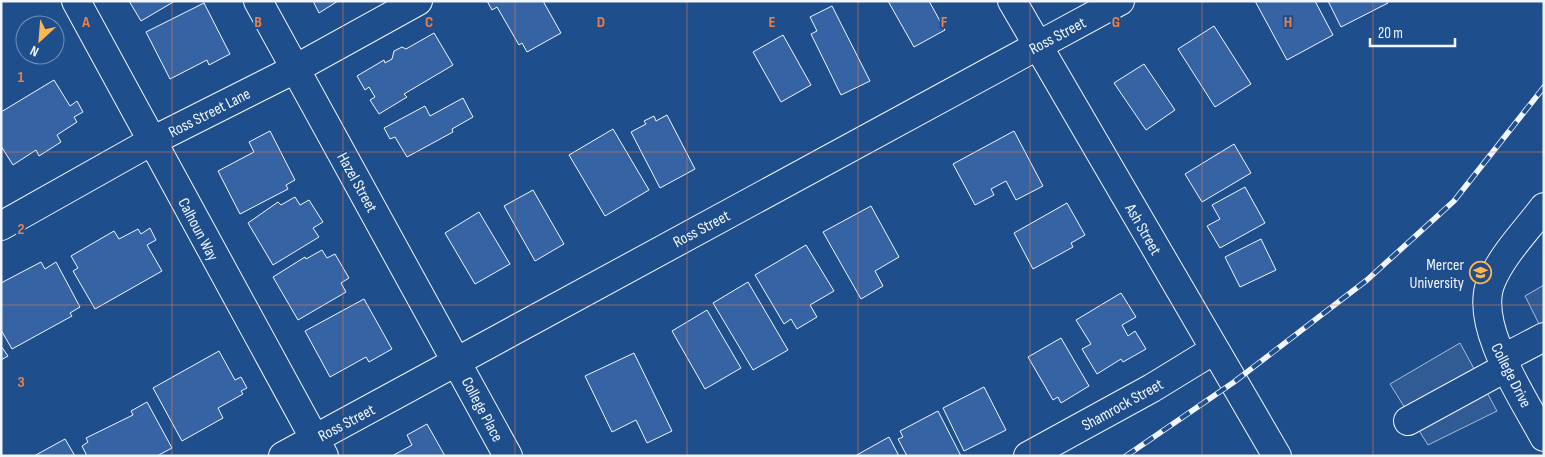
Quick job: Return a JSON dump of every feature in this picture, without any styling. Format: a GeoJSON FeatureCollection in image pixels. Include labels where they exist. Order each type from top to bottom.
{"type":"FeatureCollection","features":[{"type":"Feature","properties":{"kind":"street","name":"Calhoun Way"},"geometry":{"type":"LineString","coordinates":[[76,1],[319,447]]}},
{"type":"Feature","properties":{"kind":"street","name":"Hazel Street"},"geometry":{"type":"LineString","coordinates":[[258,1],[458,362]]}},
{"type":"Feature","properties":{"kind":"street","name":"Ross Street Lane"},"geometry":{"type":"LineString","coordinates":[[1,226],[152,141],[295,68],[418,1]]}},
{"type":"Feature","properties":{"kind":"street","name":"Ash Street"},"geometry":{"type":"LineString","coordinates":[[1012,1],[1214,350],[1267,452]]}},
{"type":"Feature","properties":{"kind":"street","name":"Ross Street"},"geometry":{"type":"LineString","coordinates":[[283,456],[319,447],[458,362],[1120,1]]}},
{"type":"Feature","properties":{"kind":"street","name":"College Drive"},"geometry":{"type":"LineString","coordinates":[[1544,207],[1490,283],[1488,309],[1491,335],[1544,437]]}},
{"type":"Feature","properties":{"kind":"street"},"geometry":{"type":"LineString","coordinates":[[1408,421],[1505,363],[1544,337]]}},
{"type":"Feature","properties":{"kind":"street","name":"Shamrock Street"},"geometry":{"type":"LineString","coordinates":[[1028,456],[1152,388],[1214,350]]}},
{"type":"Feature","properties":{"kind":"street","name":"College Place"},"geometry":{"type":"LineString","coordinates":[[458,362],[508,456]]}},
{"type":"Feature","properties":{"kind":"shaded area"},"geometry":{"type":"Polygon","coordinates":[[[1544,285],[1544,334],[1525,296],[1544,285]]]}},
{"type":"Feature","properties":{"kind":"shaded area"},"geometry":{"type":"Polygon","coordinates":[[[1460,343],[1497,411],[1428,445],[1390,384],[1460,343]]]}},
{"type":"Feature","properties":{"kind":"building"},"geometry":{"type":"Polygon","coordinates":[[[129,1],[175,1],[141,21],[129,1]]]}},
{"type":"Feature","properties":{"kind":"building"},"geometry":{"type":"Polygon","coordinates":[[[313,1],[338,1],[319,13],[313,1]]]}},
{"type":"Feature","properties":{"kind":"building"},"geometry":{"type":"Polygon","coordinates":[[[487,1],[543,1],[561,33],[527,52],[522,43],[519,45],[497,7],[492,10],[487,1]]]}},
{"type":"Feature","properties":{"kind":"building"},"geometry":{"type":"Polygon","coordinates":[[[888,1],[929,1],[945,30],[914,47],[888,1]]]}},
{"type":"Feature","properties":{"kind":"building"},"geometry":{"type":"Polygon","coordinates":[[[1255,1],[1315,1],[1333,35],[1287,60],[1255,1]]]}},
{"type":"Feature","properties":{"kind":"building"},"geometry":{"type":"Polygon","coordinates":[[[1328,1],[1387,1],[1388,3],[1341,27],[1328,1]]]}},
{"type":"Feature","properties":{"kind":"building"},"geometry":{"type":"Polygon","coordinates":[[[204,3],[230,54],[209,65],[207,60],[170,79],[146,32],[204,3]]]}},
{"type":"Feature","properties":{"kind":"building"},"geometry":{"type":"Polygon","coordinates":[[[832,6],[870,81],[841,95],[811,34],[817,31],[810,17],[832,6]]]}},
{"type":"Feature","properties":{"kind":"building"},"geometry":{"type":"Polygon","coordinates":[[[1214,26],[1251,84],[1215,107],[1178,49],[1214,26]]]}},
{"type":"Feature","properties":{"kind":"building"},"geometry":{"type":"Polygon","coordinates":[[[434,33],[453,65],[404,94],[407,97],[379,114],[370,100],[375,97],[369,87],[365,90],[357,76],[384,60],[385,63],[392,59],[394,51],[402,47],[406,49],[434,33]]]}},
{"type":"Feature","properties":{"kind":"building"},"geometry":{"type":"Polygon","coordinates":[[[783,35],[811,85],[781,102],[753,52],[783,35]]]}},
{"type":"Feature","properties":{"kind":"building"},"geometry":{"type":"Polygon","coordinates":[[[1144,64],[1175,110],[1146,130],[1114,83],[1144,64]]]}},
{"type":"Feature","properties":{"kind":"building"},"geometry":{"type":"Polygon","coordinates":[[[54,80],[70,106],[77,101],[83,112],[74,117],[77,122],[57,135],[61,142],[39,156],[36,150],[13,165],[1,146],[1,112],[54,80]]]}},
{"type":"Feature","properties":{"kind":"building"},"geometry":{"type":"Polygon","coordinates":[[[463,98],[473,117],[452,129],[453,132],[407,157],[395,137],[390,139],[384,128],[425,106],[430,116],[463,98]]]}},
{"type":"Feature","properties":{"kind":"building"},"geometry":{"type":"Polygon","coordinates":[[[667,115],[695,169],[660,188],[631,132],[646,124],[644,121],[654,116],[656,121],[667,115]]]}},
{"type":"Feature","properties":{"kind":"building"},"geometry":{"type":"Polygon","coordinates":[[[613,129],[649,190],[605,216],[569,155],[613,129]]]}},
{"type":"Feature","properties":{"kind":"building"},"geometry":{"type":"Polygon","coordinates":[[[270,131],[295,180],[286,185],[288,189],[240,214],[218,171],[254,152],[249,142],[270,131]]]}},
{"type":"Feature","properties":{"kind":"building"},"geometry":{"type":"Polygon","coordinates":[[[1014,131],[1043,186],[1016,200],[1006,181],[991,189],[994,195],[975,205],[953,164],[1014,131]]]}},
{"type":"Feature","properties":{"kind":"building"},"geometry":{"type":"Polygon","coordinates":[[[1234,144],[1251,173],[1202,202],[1185,174],[1234,144]]]}},
{"type":"Feature","properties":{"kind":"building"},"geometry":{"type":"Polygon","coordinates":[[[1245,187],[1265,223],[1220,248],[1207,226],[1220,219],[1212,205],[1245,187]]]}},
{"type":"Feature","properties":{"kind":"building"},"geometry":{"type":"Polygon","coordinates":[[[533,190],[564,244],[535,261],[504,206],[533,190]]]}},
{"type":"Feature","properties":{"kind":"building"},"geometry":{"type":"Polygon","coordinates":[[[295,197],[300,205],[309,200],[323,222],[313,228],[319,237],[273,265],[248,223],[278,202],[281,205],[295,197]]]}},
{"type":"Feature","properties":{"kind":"building"},"geometry":{"type":"Polygon","coordinates":[[[1067,203],[1085,235],[1071,243],[1073,247],[1033,269],[1014,233],[1067,203]]]}},
{"type":"Feature","properties":{"kind":"building"},"geometry":{"type":"Polygon","coordinates":[[[871,206],[899,257],[875,271],[883,286],[861,299],[823,232],[871,206]]]}},
{"type":"Feature","properties":{"kind":"building"},"geometry":{"type":"Polygon","coordinates":[[[479,212],[510,264],[475,284],[445,233],[479,212]]]}},
{"type":"Feature","properties":{"kind":"building"},"geometry":{"type":"Polygon","coordinates":[[[150,228],[156,240],[147,245],[162,271],[95,309],[73,271],[78,268],[71,256],[114,231],[119,239],[138,229],[141,234],[150,228]]]}},
{"type":"Feature","properties":{"kind":"building"},"geometry":{"type":"Polygon","coordinates":[[[1261,239],[1276,270],[1240,287],[1225,257],[1261,239]]]}},
{"type":"Feature","properties":{"kind":"building"},"geometry":{"type":"Polygon","coordinates":[[[806,245],[834,291],[810,305],[817,317],[797,329],[791,319],[784,324],[755,275],[806,245]]]}},
{"type":"Feature","properties":{"kind":"building"},"geometry":{"type":"Polygon","coordinates":[[[322,250],[327,258],[335,254],[349,278],[341,283],[346,292],[298,320],[273,277],[305,257],[306,259],[322,250]]]}},
{"type":"Feature","properties":{"kind":"building"},"geometry":{"type":"Polygon","coordinates":[[[41,262],[45,269],[56,262],[80,307],[70,313],[72,316],[12,349],[1,330],[1,283],[41,262]]]}},
{"type":"Feature","properties":{"kind":"building"},"geometry":{"type":"Polygon","coordinates":[[[748,282],[788,350],[753,370],[713,303],[748,282]]]}},
{"type":"Feature","properties":{"kind":"building"},"geometry":{"type":"Polygon","coordinates":[[[1121,293],[1136,317],[1122,325],[1128,336],[1135,331],[1146,349],[1123,362],[1121,359],[1097,374],[1082,349],[1091,344],[1076,320],[1121,293]]]}},
{"type":"Feature","properties":{"kind":"building"},"geometry":{"type":"Polygon","coordinates":[[[364,299],[392,349],[369,362],[366,357],[330,377],[305,331],[364,299]]]}},
{"type":"Feature","properties":{"kind":"building"},"geometry":{"type":"Polygon","coordinates":[[[707,310],[741,368],[705,389],[672,331],[707,310]]]}},
{"type":"Feature","properties":{"kind":"building"},"geometry":{"type":"Polygon","coordinates":[[[1061,338],[1089,386],[1061,403],[1058,397],[1053,400],[1028,357],[1061,338]]]}},
{"type":"Feature","properties":{"kind":"building"},"geometry":{"type":"Polygon","coordinates":[[[1,346],[8,356],[1,360],[1,346]]]}},
{"type":"Feature","properties":{"kind":"building"},"geometry":{"type":"Polygon","coordinates":[[[219,351],[235,380],[241,377],[247,388],[241,391],[243,394],[218,408],[223,418],[182,441],[153,388],[219,351]]]}},
{"type":"Feature","properties":{"kind":"building"},"geometry":{"type":"Polygon","coordinates":[[[634,353],[672,431],[647,443],[636,420],[612,432],[585,376],[634,353]]]}},
{"type":"Feature","properties":{"kind":"building"},"geometry":{"type":"Polygon","coordinates":[[[984,387],[1006,430],[964,451],[943,408],[984,387]]]}},
{"type":"Feature","properties":{"kind":"building"},"geometry":{"type":"Polygon","coordinates":[[[147,402],[172,448],[157,456],[87,456],[82,446],[88,442],[86,438],[133,415],[131,411],[147,402]]]}},
{"type":"Feature","properties":{"kind":"building"},"geometry":{"type":"Polygon","coordinates":[[[938,411],[961,456],[907,456],[898,439],[903,437],[900,431],[938,411]]]}},
{"type":"Feature","properties":{"kind":"building"},"geometry":{"type":"Polygon","coordinates":[[[427,424],[445,456],[392,456],[412,445],[407,435],[427,424]]]}},
{"type":"Feature","properties":{"kind":"building"},"geometry":{"type":"Polygon","coordinates":[[[889,437],[899,456],[855,456],[889,437]]]}},
{"type":"Feature","properties":{"kind":"building"},"geometry":{"type":"Polygon","coordinates":[[[65,439],[75,456],[34,456],[65,439]]]}},
{"type":"Feature","properties":{"kind":"railway"},"geometry":{"type":"LineString","coordinates":[[1126,456],[1234,382],[1367,280],[1454,201],[1544,87]]}},
{"type":"Feature","properties":{"kind":"place","name":"Mercer University"},"geometry":{"type":"Point","coordinates":[1480,273]}}]}
